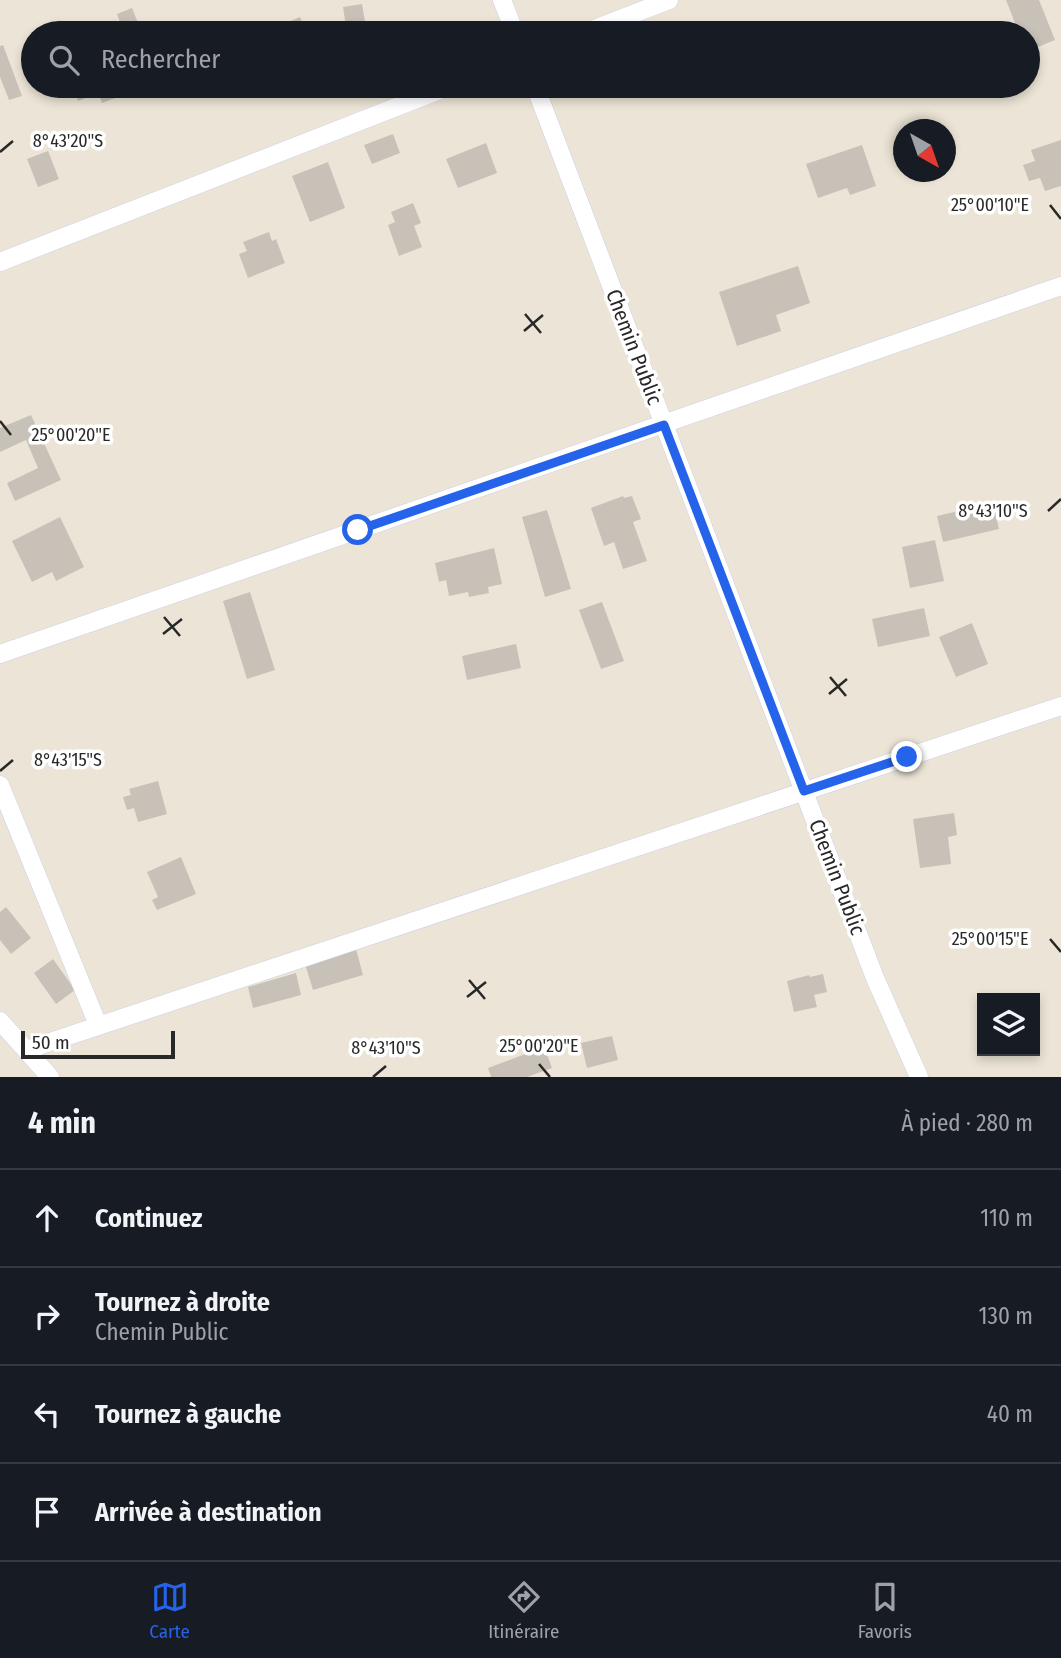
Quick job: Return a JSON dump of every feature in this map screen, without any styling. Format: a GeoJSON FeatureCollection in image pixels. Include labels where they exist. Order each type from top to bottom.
{"type":"FeatureCollection","features":[{"type":"Feature","properties":{"kind":"street"},"geometry":{"type":"LineString","coordinates":[[502,0],[510,21]]}},
{"type":"Feature","properties":{"kind":"street"},"geometry":{"type":"LineString","coordinates":[[615,21],[668,0]]}},
{"type":"Feature","properties":{"kind":"street"},"geometry":{"type":"LineString","coordinates":[[0,262],[419,98]]}},
{"type":"Feature","properties":{"kind":"street","name":"Chemin Public"},"geometry":{"type":"LineString","coordinates":[[540,98],[875,978],[919,1077]]}},
{"type":"Feature","properties":{"kind":"street"},"geometry":{"type":"LineString","coordinates":[[0,654],[1061,286]]}},
{"type":"Feature","properties":{"kind":"street"},"geometry":{"type":"LineString","coordinates":[[26,1050],[1061,706]]}},
{"type":"Feature","properties":{"kind":"street"},"geometry":{"type":"LineString","coordinates":[[0,785],[98,1026]]}},
{"type":"Feature","properties":{"kind":"street"},"geometry":{"type":"LineString","coordinates":[[0,1021],[50,1077]]}},
{"type":"Feature","properties":{"kind":"building"},"geometry":{"type":"Polygon","coordinates":[[[1006,0],[1039,0],[1055,40],[1040,46],[1040,21],[1014,21],[1006,0]]]}},
{"type":"Feature","properties":{"kind":"building"},"geometry":{"type":"Polygon","coordinates":[[[362,4],[365,21],[345,21],[343,7],[362,4]]]}},
{"type":"Feature","properties":{"kind":"building"},"geometry":{"type":"Polygon","coordinates":[[[132,8],[137,21],[120,21],[117,14],[132,8]]]}},
{"type":"Feature","properties":{"kind":"building"},"geometry":{"type":"Polygon","coordinates":[[[3,45],[21,93],[21,96],[9,100],[0,77],[0,46],[3,45]]]}},
{"type":"Feature","properties":{"kind":"building"},"geometry":{"type":"Polygon","coordinates":[[[100,98],[116,98],[102,103],[100,98]]]}},
{"type":"Feature","properties":{"kind":"building"},"geometry":{"type":"Polygon","coordinates":[[[393,134],[400,153],[372,164],[364,145],[393,134]]]}},
{"type":"Feature","properties":{"kind":"building"},"geometry":{"type":"Polygon","coordinates":[[[1061,140],[1061,186],[1045,191],[1040,178],[1029,181],[1023,165],[1035,161],[1031,150],[1061,140]]]}},
{"type":"Feature","properties":{"kind":"building"},"geometry":{"type":"Polygon","coordinates":[[[486,143],[497,173],[458,188],[446,159],[486,143]]]}},
{"type":"Feature","properties":{"kind":"building"},"geometry":{"type":"Polygon","coordinates":[[[862,145],[876,186],[850,195],[847,188],[818,198],[806,164],[862,145]]]}},
{"type":"Feature","properties":{"kind":"building"},"geometry":{"type":"Polygon","coordinates":[[[48,151],[59,179],[38,187],[27,159],[48,151]]]}},
{"type":"Feature","properties":{"kind":"building"},"geometry":{"type":"Polygon","coordinates":[[[328,162],[345,208],[310,222],[292,176],[328,162]]]}},
{"type":"Feature","properties":{"kind":"building"},"geometry":{"type":"Polygon","coordinates":[[[413,203],[421,223],[414,226],[422,247],[399,256],[388,225],[395,222],[391,212],[413,203]]]}},
{"type":"Feature","properties":{"kind":"building"},"geometry":{"type":"Polygon","coordinates":[[[269,232],[272,241],[276,239],[285,263],[248,278],[239,254],[247,251],[243,242],[269,232]]]}},
{"type":"Feature","properties":{"kind":"building"},"geometry":{"type":"Polygon","coordinates":[[[798,266],[810,303],[776,315],[781,331],[737,346],[719,292],[798,266]]]}},
{"type":"Feature","properties":{"kind":"building"},"geometry":{"type":"Polygon","coordinates":[[[31,415],[61,480],[15,501],[7,483],[38,468],[26,440],[0,452],[0,428],[31,415]]]}},
{"type":"Feature","properties":{"kind":"building"},"geometry":{"type":"Polygon","coordinates":[[[623,496],[632,496],[641,519],[633,522],[647,561],[623,569],[614,542],[604,546],[591,508],[623,496]]]}},
{"type":"Feature","properties":{"kind":"building"},"geometry":{"type":"Polygon","coordinates":[[[993,503],[999,529],[943,542],[937,516],[993,503]]]}},
{"type":"Feature","properties":{"kind":"building"},"geometry":{"type":"Polygon","coordinates":[[[547,510],[571,589],[545,597],[522,517],[547,510]]]}},
{"type":"Feature","properties":{"kind":"building"},"geometry":{"type":"Polygon","coordinates":[[[60,517],[84,567],[56,581],[52,572],[32,582],[12,541],[60,517]]]}},
{"type":"Feature","properties":{"kind":"building"},"geometry":{"type":"Polygon","coordinates":[[[935,540],[944,581],[910,588],[902,547],[935,540]]]}},
{"type":"Feature","properties":{"kind":"building"},"geometry":{"type":"Polygon","coordinates":[[[494,548],[502,584],[488,587],[489,593],[469,597],[468,592],[449,596],[446,580],[439,582],[435,563],[494,548]]]}},
{"type":"Feature","properties":{"kind":"building"},"geometry":{"type":"Polygon","coordinates":[[[250,592],[275,670],[247,679],[223,601],[250,592]]]}},
{"type":"Feature","properties":{"kind":"building"},"geometry":{"type":"Polygon","coordinates":[[[602,602],[624,661],[601,669],[579,610],[602,602]]]}},
{"type":"Feature","properties":{"kind":"building"},"geometry":{"type":"Polygon","coordinates":[[[924,608],[930,636],[878,647],[872,619],[924,608]]]}},
{"type":"Feature","properties":{"kind":"building"},"geometry":{"type":"Polygon","coordinates":[[[972,623],[988,664],[956,677],[939,637],[972,623]]]}},
{"type":"Feature","properties":{"kind":"building"},"geometry":{"type":"Polygon","coordinates":[[[516,644],[521,668],[467,680],[462,656],[516,644]]]}},
{"type":"Feature","properties":{"kind":"building"},"geometry":{"type":"Polygon","coordinates":[[[158,781],[167,814],[138,822],[134,808],[127,810],[123,797],[131,795],[129,789],[158,781]]]}},
{"type":"Feature","properties":{"kind":"building"},"geometry":{"type":"Polygon","coordinates":[[[954,813],[957,835],[948,837],[951,864],[920,868],[913,819],[954,813]]]}},
{"type":"Feature","properties":{"kind":"building"},"geometry":{"type":"Polygon","coordinates":[[[181,857],[196,894],[157,910],[152,900],[158,897],[147,872],[181,857]]]}},
{"type":"Feature","properties":{"kind":"building"},"geometry":{"type":"Polygon","coordinates":[[[6,907],[31,938],[11,954],[0,940],[0,912],[6,907]]]}},
{"type":"Feature","properties":{"kind":"building"},"geometry":{"type":"Polygon","coordinates":[[[356,949],[363,975],[313,990],[305,964],[356,949]]]}},
{"type":"Feature","properties":{"kind":"building"},"geometry":{"type":"Polygon","coordinates":[[[53,959],[75,990],[56,1004],[34,973],[53,959]]]}},
{"type":"Feature","properties":{"kind":"building"},"geometry":{"type":"Polygon","coordinates":[[[296,973],[301,995],[253,1008],[248,987],[296,973]]]}},
{"type":"Feature","properties":{"kind":"building"},"geometry":{"type":"Polygon","coordinates":[[[823,974],[827,992],[814,995],[817,1007],[794,1012],[787,981],[823,974]]]}},
{"type":"Feature","properties":{"kind":"building"},"geometry":{"type":"Polygon","coordinates":[[[612,1036],[618,1060],[587,1068],[581,1043],[612,1036]]]}},
{"type":"Feature","properties":{"kind":"building"},"geometry":{"type":"Polygon","coordinates":[[[544,1047],[552,1068],[527,1077],[491,1077],[488,1068],[544,1047]]]}},
{"type":"Feature","properties":{"kind":"route"},"geometry":{"type":"LineString","coordinates":[[358,530],[664,425],[804,791],[907,757]]}}]}
